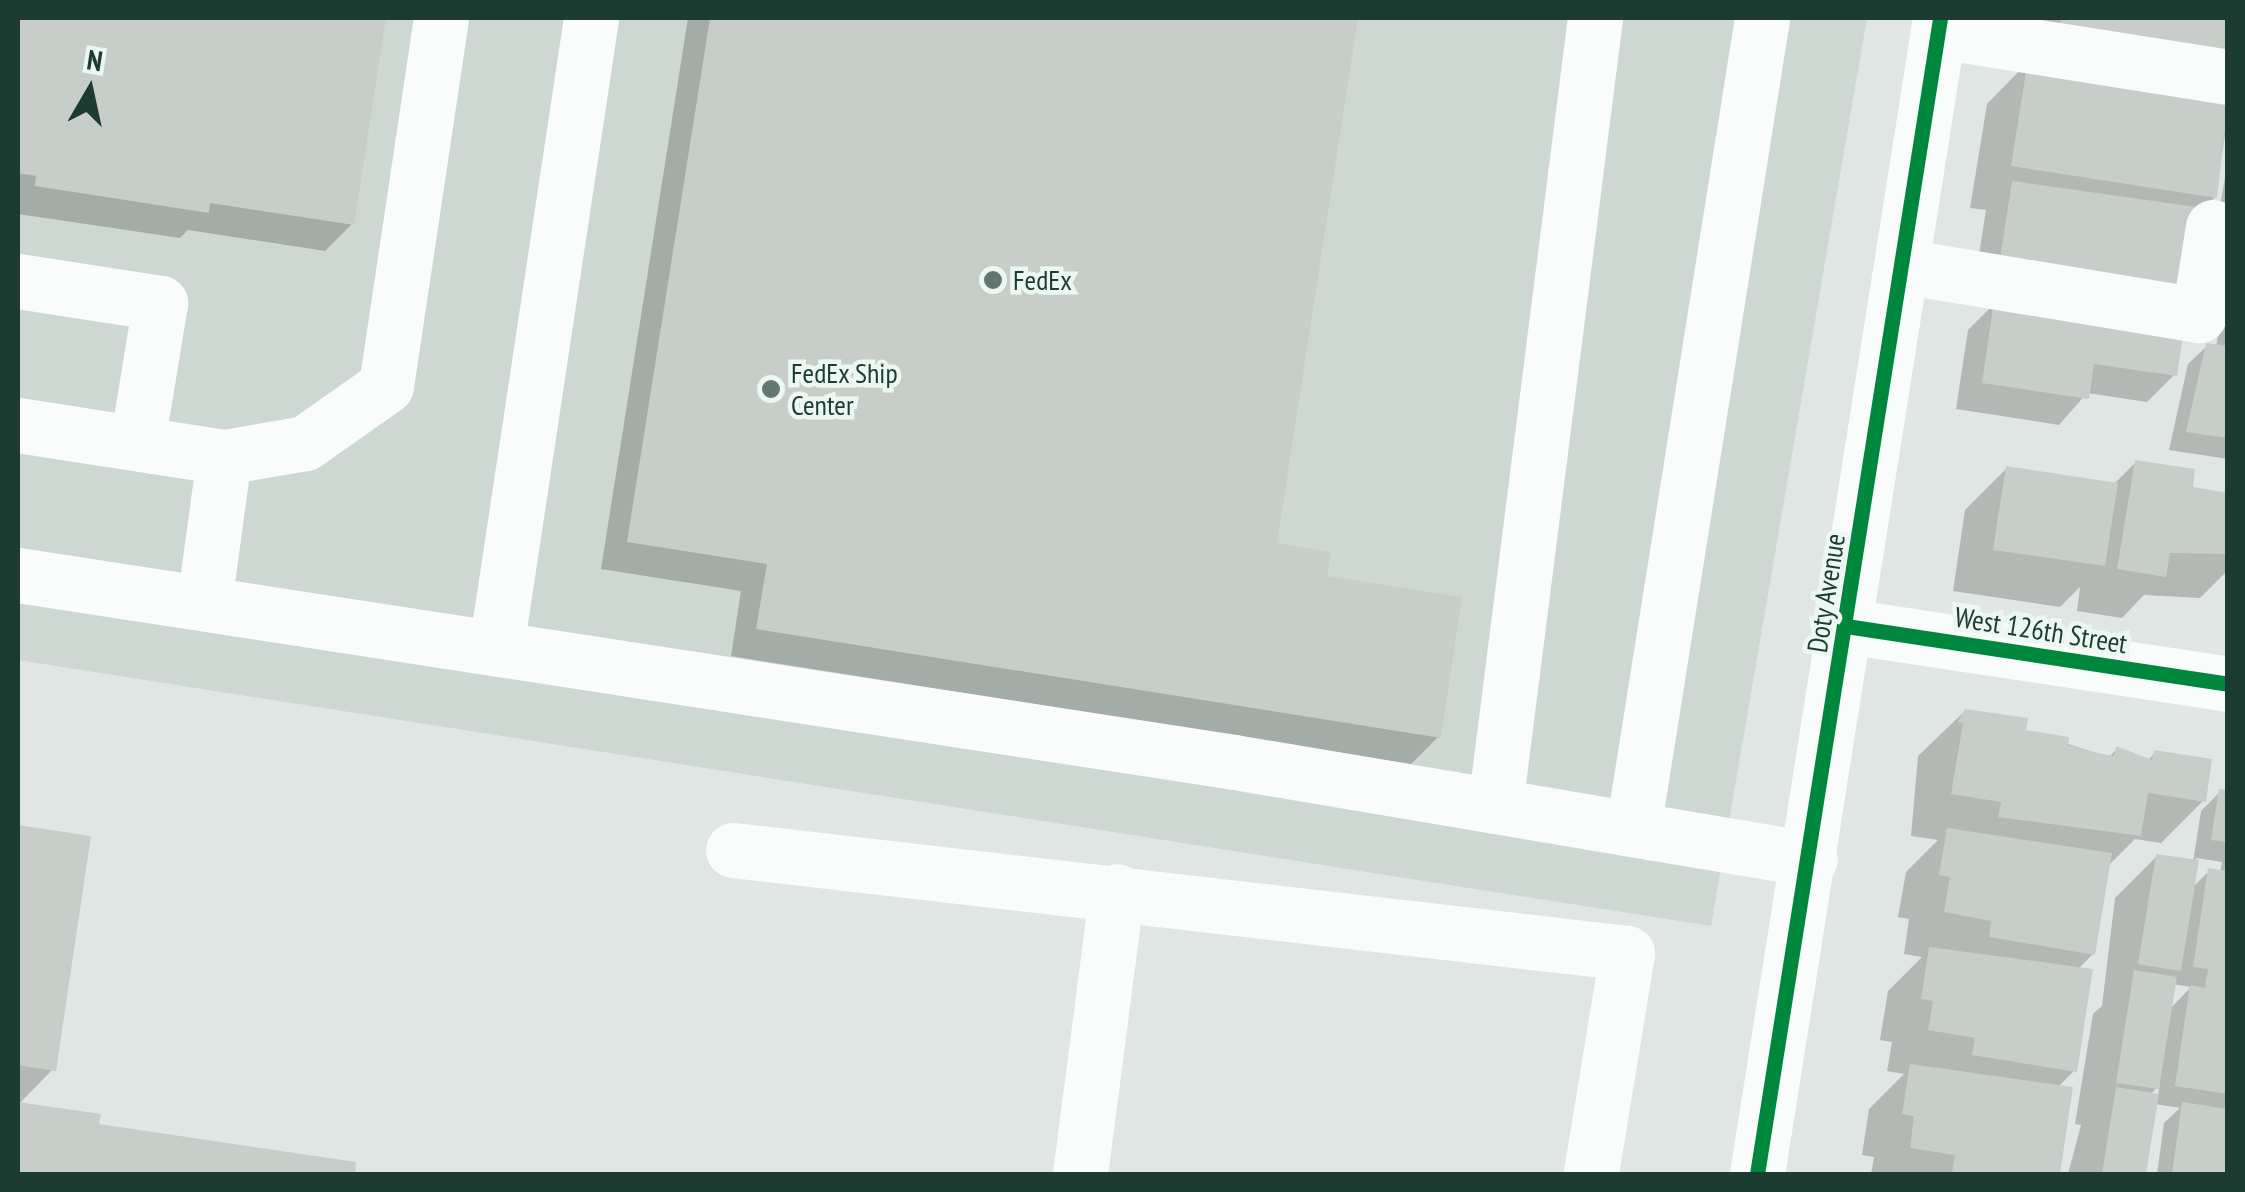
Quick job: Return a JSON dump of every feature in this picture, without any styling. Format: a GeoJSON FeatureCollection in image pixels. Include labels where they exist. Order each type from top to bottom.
{"type":"FeatureCollection","features":[{"type":"Feature","properties":{"kind":"street"},"geometry":{"type":"LineString","coordinates":[[18,425],[224,457],[305,443],[386,386],[440,18]]}},
{"type":"Feature","properties":{"kind":"street"},"geometry":{"type":"LineString","coordinates":[[496,648],[591,18]]}},
{"type":"Feature","properties":{"kind":"street"},"geometry":{"type":"LineString","coordinates":[[1495,806],[1595,18]]}},
{"type":"Feature","properties":{"kind":"street"},"geometry":{"type":"LineString","coordinates":[[1633,829],[1762,18]]}},
{"type":"Feature","properties":{"kind":"street"},"geometry":{"type":"LineString","coordinates":[[1939,24],[2228,77]]}},
{"type":"Feature","properties":{"kind":"street","name":"Doty Avenue"},"geometry":{"type":"LineString","coordinates":[[1757,1174],[1939,24]]}},
{"type":"Feature","properties":{"kind":"street"},"geometry":{"type":"LineString","coordinates":[[1902,266],[2200,315],[2213,227]]}},
{"type":"Feature","properties":{"kind":"street"},"geometry":{"type":"LineString","coordinates":[[18,281],[160,303],[136,444]]}},
{"type":"Feature","properties":{"kind":"street"},"geometry":{"type":"LineString","coordinates":[[204,602],[224,457]]}},
{"type":"Feature","properties":{"kind":"street"},"geometry":{"type":"LineString","coordinates":[[18,574],[1810,858]]}},
{"type":"Feature","properties":{"kind":"street","name":"West 126th Street"},"geometry":{"type":"LineString","coordinates":[[1846,626],[2228,684]]}},
{"type":"Feature","properties":{"kind":"street"},"geometry":{"type":"LineString","coordinates":[[733,850],[1116,891],[1627,954],[1591,1174]]}},
{"type":"Feature","properties":{"kind":"street"},"geometry":{"type":"LineString","coordinates":[[1080,1174],[1116,891]]}},
{"type":"Feature","properties":{"kind":"shaded area"},"geometry":{"type":"Polygon","coordinates":[[[18,18],[1867,18],[1711,926],[18,660],[18,18]]]}},
{"type":"Feature","properties":{"kind":"building"},"geometry":{"type":"Polygon","coordinates":[[[18,18],[386,18],[354,225],[210,203],[209,213],[35,186],[36,176],[18,173],[18,18]]]}},
{"type":"Feature","properties":{"kind":"building","name":"FedEx"},"geometry":{"type":"Polygon","coordinates":[[[710,18],[1358,18],[1277,543],[1331,552],[1327,576],[1462,597],[1441,738],[756,629],[767,564],[627,542],[710,18]]]}},
{"type":"Feature","properties":{"kind":"building"},"geometry":{"type":"Polygon","coordinates":[[[2061,18],[2228,18],[2228,65],[2057,45],[2061,18]]]}},
{"type":"Feature","properties":{"kind":"building"},"geometry":{"type":"Polygon","coordinates":[[[2028,59],[2081,81],[2228,104],[2217,198],[2011,166],[2028,59]]]}},
{"type":"Feature","properties":{"kind":"building"},"geometry":{"type":"Polygon","coordinates":[[[2012,181],[2196,207],[2181,299],[1998,272],[2012,181]]]}},
{"type":"Feature","properties":{"kind":"building"},"geometry":{"type":"Polygon","coordinates":[[[1994,301],[2184,329],[2177,376],[2094,364],[2089,399],[1982,383],[1994,301]]]}},
{"type":"Feature","properties":{"kind":"building"},"geometry":{"type":"Polygon","coordinates":[[[2206,343],[2228,346],[2228,438],[2186,432],[2206,343]]]}},
{"type":"Feature","properties":{"kind":"building"},"geometry":{"type":"Polygon","coordinates":[[[2135,460],[2195,469],[2193,487],[2228,493],[2228,554],[2170,553],[2166,577],[2117,569],[2135,460]]]}},
{"type":"Feature","properties":{"kind":"building"},"geometry":{"type":"Polygon","coordinates":[[[2006,466],[2118,483],[2105,566],[1993,550],[2006,466]]]}},
{"type":"Feature","properties":{"kind":"building"},"geometry":{"type":"Polygon","coordinates":[[[1965,709],[2028,718],[2026,730],[2069,737],[2068,745],[2102,754],[2114,756],[2116,746],[2152,760],[2154,750],[2212,759],[2206,802],[2148,793],[2141,836],[1998,817],[2001,802],[1951,794],[1963,723],[1958,722],[1965,709]]]}},
{"type":"Feature","properties":{"kind":"building"},"geometry":{"type":"Polygon","coordinates":[[[2219,789],[2228,790],[2228,842],[2211,840],[2219,789]]]}},
{"type":"Feature","properties":{"kind":"building"},"geometry":{"type":"Polygon","coordinates":[[[18,825],[91,836],[56,1071],[18,1065],[18,825]]]}},
{"type":"Feature","properties":{"kind":"building"},"geometry":{"type":"Polygon","coordinates":[[[1947,828],[2112,853],[2095,955],[1989,937],[1991,921],[1944,912],[1950,877],[1939,875],[1947,828]]]}},
{"type":"Feature","properties":{"kind":"building"},"geometry":{"type":"Polygon","coordinates":[[[2156,854],[2199,860],[2181,971],[2138,964],[2156,854]]]}},
{"type":"Feature","properties":{"kind":"building"},"geometry":{"type":"Polygon","coordinates":[[[2208,868],[2228,871],[2228,1094],[2175,1086],[2190,985],[2205,988],[2208,969],[2193,967],[2208,868]]]}},
{"type":"Feature","properties":{"kind":"building"},"geometry":{"type":"Polygon","coordinates":[[[1929,947],[2093,969],[2077,1072],[1972,1055],[1975,1038],[1928,1030],[1933,1001],[1921,999],[1929,947]]]}},
{"type":"Feature","properties":{"kind":"building"},"geometry":{"type":"Polygon","coordinates":[[[2134,970],[2177,977],[2159,1089],[2116,1083],[2134,970]]]}},
{"type":"Feature","properties":{"kind":"building"},"geometry":{"type":"Polygon","coordinates":[[[1910,1064],[2073,1087],[2060,1174],[1952,1173],[1955,1155],[1910,1148],[1914,1116],[1902,1114],[1910,1064]]]}},
{"type":"Feature","properties":{"kind":"building"},"geometry":{"type":"Polygon","coordinates":[[[2116,1087],[2159,1094],[2146,1174],[2102,1174],[2116,1087]]]}},
{"type":"Feature","properties":{"kind":"building"},"geometry":{"type":"Polygon","coordinates":[[[18,1102],[101,1114],[99,1124],[356,1162],[355,1174],[18,1174],[18,1102]]]}},
{"type":"Feature","properties":{"kind":"building"},"geometry":{"type":"Polygon","coordinates":[[[2182,1102],[2228,1109],[2228,1174],[2172,1174],[2182,1102]]]}},
{"type":"Feature","properties":{"kind":"cycle path"},"geometry":{"type":"LineString","coordinates":[[1757,1174],[1940,18]]}},
{"type":"Feature","properties":{"kind":"cycle path"},"geometry":{"type":"LineString","coordinates":[[1846,626],[2228,684]]}},
{"type":"Feature","properties":{"kind":"place","name":"FedEx"},"geometry":{"type":"Point","coordinates":[993,280]}},
{"type":"Feature","properties":{"kind":"place","name":"FedEx Ship Center"},"geometry":{"type":"Point","coordinates":[771,389]}}]}
